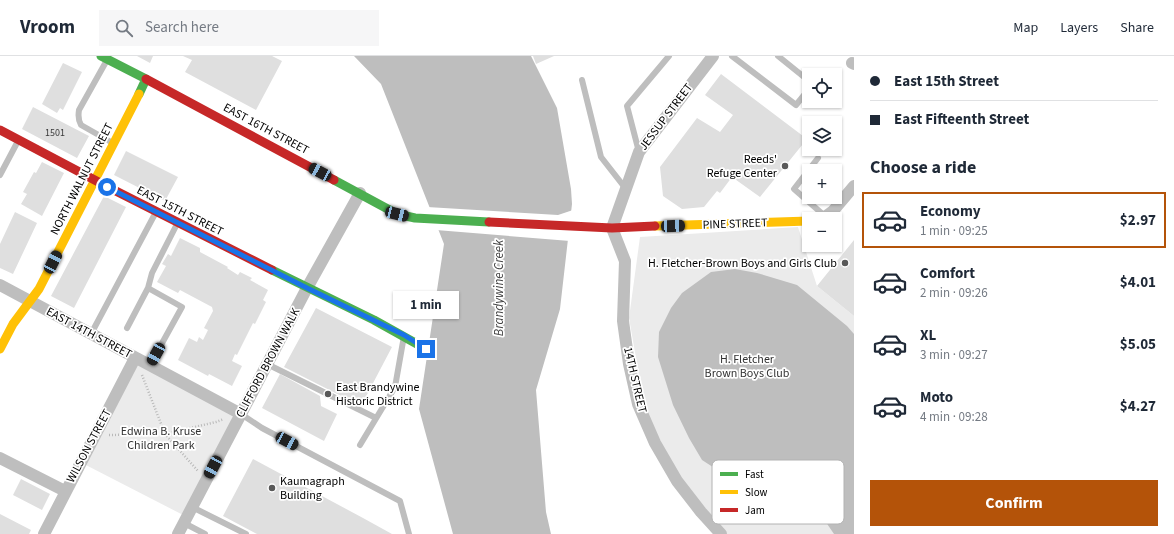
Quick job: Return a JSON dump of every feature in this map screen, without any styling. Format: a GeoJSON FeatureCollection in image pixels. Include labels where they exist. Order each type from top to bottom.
{"type":"FeatureCollection","features":[{"type":"Feature","properties":{"kind":"street","name":"JESSUP STREET"},"geometry":{"type":"LineString","coordinates":[[612,228],[639,152],[713,56]]}},
{"type":"Feature","properties":{"kind":"street","name":"EAST 16TH STREET"},"geometry":{"type":"LineString","coordinates":[[104,58],[146,79],[397,214],[415,218],[612,228]]}},
{"type":"Feature","properties":{"kind":"street","name":"NORTH WALNUT STREET"},"geometry":{"type":"LineString","coordinates":[[0,349],[13,324],[39,289],[146,79]]}},
{"type":"Feature","properties":{"kind":"street","name":"EAST 15TH STREET"},"geometry":{"type":"LineString","coordinates":[[0,130],[177,223],[404,335],[426,349]]}},
{"type":"Feature","properties":{"kind":"street"},"geometry":{"type":"LineString","coordinates":[[832,212],[854,186]]}},
{"type":"Feature","properties":{"kind":"street","name":"CLIFFORD BROWN WALK"},"geometry":{"type":"LineString","coordinates":[[178,534],[307,288],[360,193]]}},
{"type":"Feature","properties":{"kind":"street","name":"PINE STREET"},"geometry":{"type":"LineString","coordinates":[[612,228],[802,221]]}},
{"type":"Feature","properties":{"kind":"street","name":"14TH STREET"},"geometry":{"type":"LineString","coordinates":[[612,228],[625,261],[623,321],[638,404],[655,443],[677,481],[701,512],[721,534]]}},
{"type":"Feature","properties":{"kind":"street","name":"EAST 14TH STREET"},"geometry":{"type":"LineString","coordinates":[[0,285],[135,358],[145,369],[241,414]]}},
{"type":"Feature","properties":{"kind":"street","name":"WILSON STREET"},"geometry":{"type":"LineString","coordinates":[[44,534],[135,358]]}},
{"type":"Feature","properties":{"kind":"street"},"geometry":{"type":"LineString","coordinates":[[0,458],[65,491]]}},
{"type":"Feature","properties":{"kind":"lane"},"geometry":{"type":"LineString","coordinates":[[639,152],[627,106],[669,56]]}},
{"type":"Feature","properties":{"kind":"lane"},"geometry":{"type":"LineString","coordinates":[[732,56],[796,105],[802,98]]}},
{"type":"Feature","properties":{"kind":"lane"},"geometry":{"type":"LineString","coordinates":[[778,56],[802,75]]}},
{"type":"Feature","properties":{"kind":"lane"},"geometry":{"type":"LineString","coordinates":[[104,58],[79,110],[78,121],[81,125],[114,143]]}},
{"type":"Feature","properties":{"kind":"lane"},"geometry":{"type":"LineString","coordinates":[[582,80],[601,157],[626,189]]}},
{"type":"Feature","properties":{"kind":"lane"},"geometry":{"type":"LineString","coordinates":[[0,174],[18,140]]}},
{"type":"Feature","properties":{"kind":"lane"},"geometry":{"type":"LineString","coordinates":[[818,158],[794,189],[818,212]]}},
{"type":"Feature","properties":{"kind":"lane"},"geometry":{"type":"LineString","coordinates":[[92,334],[156,212]]}},
{"type":"Feature","properties":{"kind":"lane"},"geometry":{"type":"LineString","coordinates":[[128,328],[148,288],[152,273],[177,223]]}},
{"type":"Feature","properties":{"kind":"lane"},"geometry":{"type":"LineString","coordinates":[[145,369],[182,307],[148,288]]}},
{"type":"Feature","properties":{"kind":"lane"},"geometry":{"type":"LineString","coordinates":[[360,445],[395,387],[404,335]]}},
{"type":"Feature","properties":{"kind":"lane"},"geometry":{"type":"LineString","coordinates":[[268,364],[376,418]]}},
{"type":"Feature","properties":{"kind":"lane"},"geometry":{"type":"LineString","coordinates":[[241,414],[262,428],[400,501],[409,534]]}},
{"type":"Feature","properties":{"kind":"lane"},"geometry":{"type":"LineString","coordinates":[[192,507],[246,534]]}},
{"type":"Feature","properties":{"kind":"lane"},"geometry":{"type":"LineString","coordinates":[[184,523],[205,534]]}},
{"type":"Feature","properties":{"kind":"path"},"geometry":{"type":"LineString","coordinates":[[145,369],[165,434],[198,471]]}},
{"type":"Feature","properties":{"kind":"path"},"geometry":{"type":"LineString","coordinates":[[107,435],[165,434],[216,422],[225,418]]}},
{"type":"Feature","properties":{"kind":"green space","name":"H. Fletcher Brown Boys Club"},"geometry":{"type":"Polygon","coordinates":[[[798,227],[802,239],[802,252],[806,252],[817,286],[854,316],[854,534],[724,534],[716,524],[844,524],[844,460],[712,460],[712,519],[668,466],[644,404],[629,318],[640,237],[798,227]]]}},
{"type":"Feature","properties":{"kind":"green space","name":"Edwina B. Kruse Children Park"},"geometry":{"type":"Polygon","coordinates":[[[135,358],[241,414],[187,517],[80,462],[135,358]]]}},
{"type":"Feature","properties":{"kind":"water","name":"Brandywine Creek"},"geometry":{"type":"Polygon","coordinates":[[[354,56],[531,56],[557,108],[571,189],[572,204],[560,309],[536,390],[546,512],[551,534],[453,534],[419,409],[444,244],[381,84],[354,56]]]}},
{"type":"Feature","properties":{"kind":"water"},"geometry":{"type":"Polygon","coordinates":[[[735,269],[757,273],[797,285],[847,326],[854,334],[854,534],[834,534],[827,524],[844,524],[844,460],[712,460],[712,466],[702,460],[689,438],[673,405],[658,357],[659,332],[671,308],[682,293],[711,272],[735,269]]]}},
{"type":"Feature","properties":{"kind":"pier"},"geometry":{"type":"Polygon","coordinates":[[[427,207],[558,215],[573,210],[570,241],[436,230],[427,207]]]}},
{"type":"Feature","properties":{"kind":"building"},"geometry":{"type":"Polygon","coordinates":[[[137,56],[153,56],[150,63],[137,56]]]}},
{"type":"Feature","properties":{"kind":"building"},"geometry":{"type":"Polygon","coordinates":[[[183,56],[272,56],[282,61],[256,110],[185,72],[192,60],[183,56]]]}},
{"type":"Feature","properties":{"kind":"building"},"geometry":{"type":"Polygon","coordinates":[[[533,56],[554,56],[536,64],[533,56]]]}},
{"type":"Feature","properties":{"kind":"building"},"geometry":{"type":"Polygon","coordinates":[[[63,63],[82,72],[63,110],[60,108],[57,113],[42,104],[63,63]]]}},
{"type":"Feature","properties":{"kind":"building"},"geometry":{"type":"Polygon","coordinates":[[[721,74],[802,135],[802,145],[760,197],[732,177],[720,193],[717,191],[704,207],[682,209],[663,196],[660,167],[697,118],[720,132],[733,115],[705,95],[721,74]]]}},
{"type":"Feature","properties":{"kind":"building"},"geometry":{"type":"Polygon","coordinates":[[[33,107],[89,136],[77,158],[22,129],[33,107]]]}},
{"type":"Feature","properties":{"kind":"building"},"geometry":{"type":"Polygon","coordinates":[[[126,151],[178,177],[165,201],[114,175],[126,151]]]}},
{"type":"Feature","properties":{"kind":"building"},"geometry":{"type":"Polygon","coordinates":[[[42,162],[64,173],[42,216],[21,204],[27,194],[23,192],[34,172],[36,173],[42,162]]]}},
{"type":"Feature","properties":{"kind":"building"},"geometry":{"type":"Polygon","coordinates":[[[104,196],[126,207],[74,308],[51,296],[104,196]]]}},
{"type":"Feature","properties":{"kind":"building"},"geometry":{"type":"Polygon","coordinates":[[[15,212],[37,223],[13,274],[0,268],[0,244],[15,212]]]}},
{"type":"Feature","properties":{"kind":"building"},"geometry":{"type":"Polygon","coordinates":[[[180,238],[200,248],[200,252],[228,267],[227,268],[238,275],[240,272],[252,278],[250,280],[268,290],[263,300],[266,302],[255,324],[253,323],[237,355],[235,354],[232,361],[242,366],[232,386],[209,374],[208,376],[178,360],[189,338],[197,342],[199,337],[203,340],[208,330],[204,328],[213,311],[212,307],[180,290],[178,293],[157,282],[166,266],[162,264],[168,254],[171,256],[180,238]]]}},
{"type":"Feature","properties":{"kind":"building","name":"H. Fletcher-Brown Boys and Girls Club"},"geometry":{"type":"Polygon","coordinates":[[[854,240],[854,316],[817,286],[854,240]]]}},
{"type":"Feature","properties":{"kind":"building"},"geometry":{"type":"Polygon","coordinates":[[[316,308],[392,347],[361,406],[284,367],[316,308]]]}},
{"type":"Feature","properties":{"kind":"building"},"geometry":{"type":"Polygon","coordinates":[[[280,374],[320,396],[321,406],[337,414],[324,441],[262,408],[280,374]]]}},
{"type":"Feature","properties":{"kind":"building","name":"Kaumagraph Building"},"geometry":{"type":"Polygon","coordinates":[[[253,459],[392,534],[257,534],[223,516],[253,459]]]}},
{"type":"Feature","properties":{"kind":"building"},"geometry":{"type":"Polygon","coordinates":[[[21,479],[50,494],[42,510],[13,495],[21,479]]]}},
{"type":"Feature","properties":{"kind":"building"},"geometry":{"type":"Polygon","coordinates":[[[0,514],[31,530],[29,534],[0,534],[0,514]]]}},
{"type":"Feature","properties":{"kind":"traffic: fast"},"geometry":{"type":"LineString","coordinates":[[101,56],[146,79],[139,94]]}},
{"type":"Feature","properties":{"kind":"traffic: fast"},"geometry":{"type":"LineString","coordinates":[[334,180],[397,214],[415,218],[489,222]]}},
{"type":"Feature","properties":{"kind":"traffic: fast"},"geometry":{"type":"LineString","coordinates":[[272,270],[374,320],[426,349]]}},
{"type":"Feature","properties":{"kind":"traffic: slow"},"geometry":{"type":"LineString","coordinates":[[0,349],[13,324],[39,289],[139,94]]}},
{"type":"Feature","properties":{"kind":"traffic: slow"},"geometry":{"type":"LineString","coordinates":[[655,226],[802,221]]}},
{"type":"Feature","properties":{"kind":"traffic: jam"},"geometry":{"type":"LineString","coordinates":[[146,79],[334,180]]}},
{"type":"Feature","properties":{"kind":"traffic: jam"},"geometry":{"type":"LineString","coordinates":[[0,130],[106,186],[272,270]]}},
{"type":"Feature","properties":{"kind":"traffic: jam"},"geometry":{"type":"LineString","coordinates":[[489,222],[612,228],[655,226]]}},
{"type":"Feature","properties":{"kind":"place","name":"Reeds' Refuge Center"},"geometry":{"type":"Point","coordinates":[785,166]}},
{"type":"Feature","properties":{"kind":"place","name":"H. Fletcher-Brown Boys and Girls Club"},"geometry":{"type":"Point","coordinates":[845,263]}},
{"type":"Feature","properties":{"kind":"place","name":"East Brandywine Historic District"},"geometry":{"type":"Point","coordinates":[328,394]}},
{"type":"Feature","properties":{"kind":"place","name":"Kaumagraph Building"},"geometry":{"type":"Point","coordinates":[272,488]}},
{"type":"Feature","properties":{"kind":"route"},"geometry":{"type":"LineString","coordinates":[[107,187],[404,335],[426,349]]}}]}
